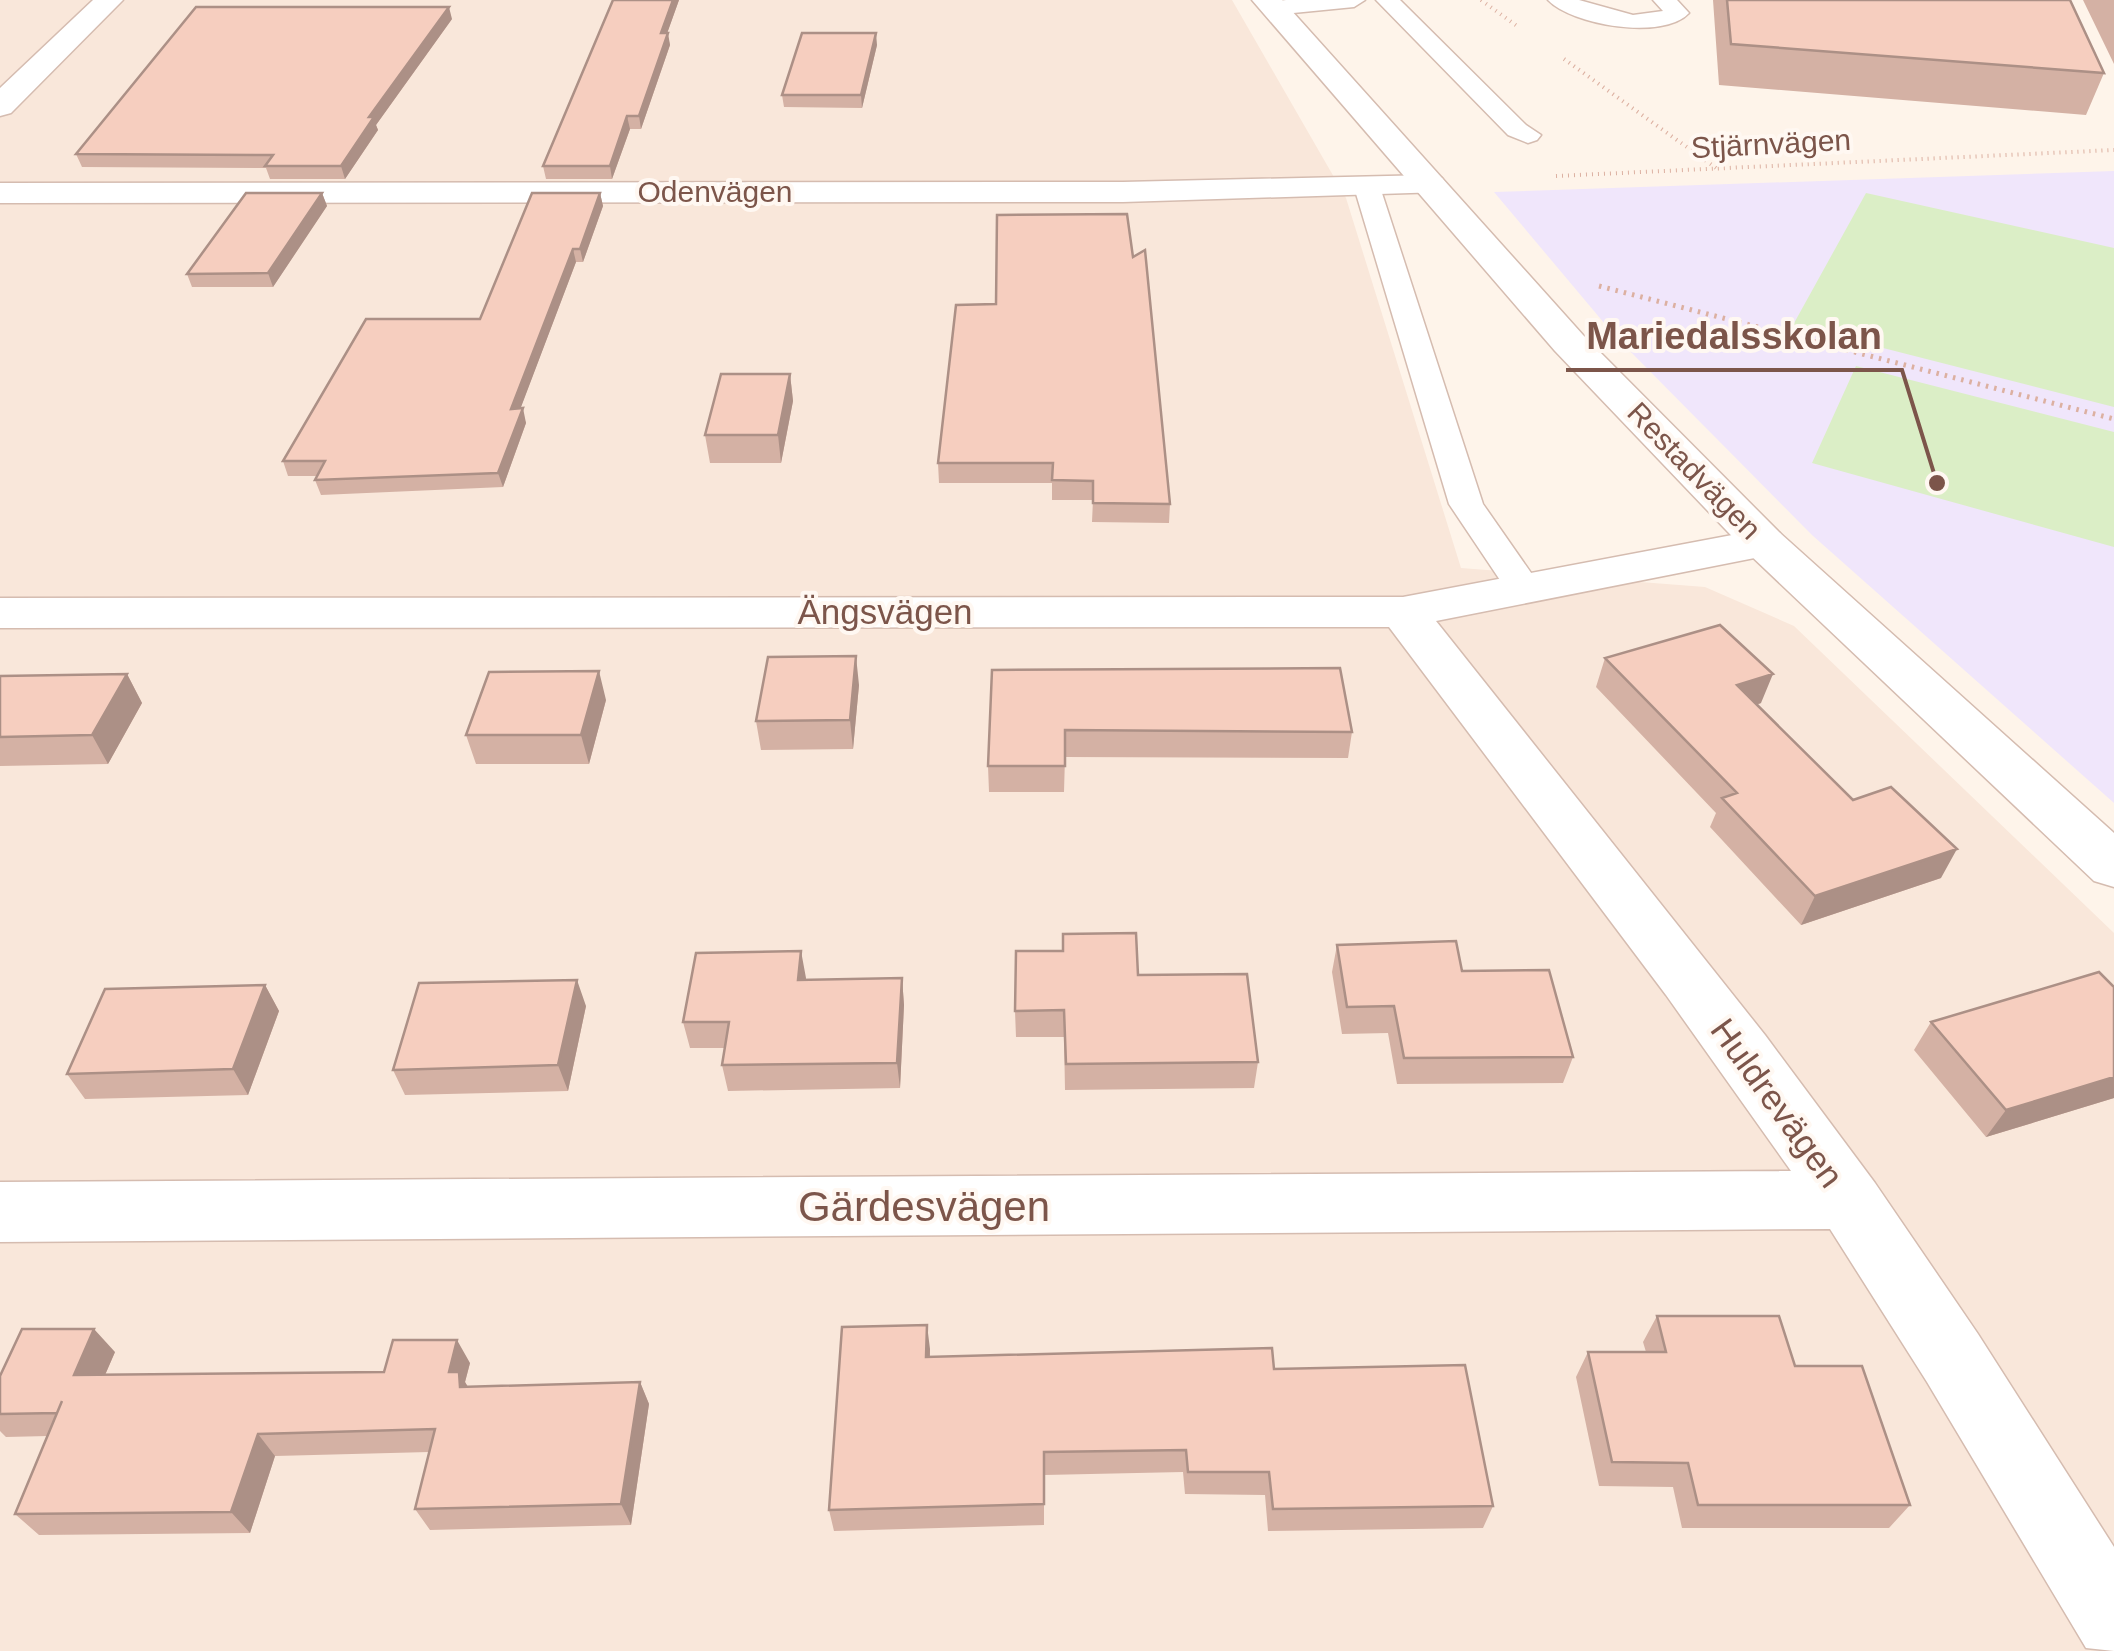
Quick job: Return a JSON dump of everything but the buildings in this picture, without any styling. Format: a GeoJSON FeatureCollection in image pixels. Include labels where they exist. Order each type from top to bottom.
{"type":"FeatureCollection","features":[{"type":"Feature","properties":{"kind":"street"},"geometry":{"type":"LineString","coordinates":[[0,106],[109,0]]}},
{"type":"Feature","properties":{"kind":"street","name":"Restadvägen"},"geometry":{"type":"LineString","coordinates":[[1269,4],[1568,343],[1764,543],[2114,866]]}},
{"type":"Feature","properties":{"kind":"street","name":"Odenvägen"},"geometry":{"type":"LineString","coordinates":[[0,193],[1123,192],[1430,184]]}},
{"type":"Feature","properties":{"kind":"street","name":"Ängsvägen"},"geometry":{"type":"LineString","coordinates":[[0,613],[1403,612],[1764,543]]}},
{"type":"Feature","properties":{"kind":"street","name":"Huldrevägen"},"geometry":{"type":"LineString","coordinates":[[1403,612],[1739,1048],[1848,1200],[1940,1334],[2114,1620]]}},
{"type":"Feature","properties":{"kind":"street","name":"Gärdesvägen"},"geometry":{"type":"LineString","coordinates":[[0,1212],[1848,1200]]}},
{"type":"Feature","properties":{"kind":"lane"},"geometry":{"type":"LineString","coordinates":[[1269,4],[1354,0]]}},
{"type":"Feature","properties":{"kind":"lane"},"geometry":{"type":"LineString","coordinates":[[1387,0],[1517,130],[1528,134]]}},
{"type":"Feature","properties":{"kind":"lane"},"geometry":{"type":"LineString","coordinates":[[1560,0],[1596,14],[1648,23],[1678,13],[1664,0]]}},
{"type":"Feature","properties":{"kind":"lane"},"geometry":{"type":"LineString","coordinates":[[1367,187],[1466,504],[1525,590]]}},
{"type":"Feature","properties":{"kind":"path"},"geometry":{"type":"LineString","coordinates":[[1480,0],[1528,34]]}},
{"type":"Feature","properties":{"kind":"path"},"geometry":{"type":"LineString","coordinates":[[1560,56],[1718,169]]}},
{"type":"Feature","properties":{"kind":"path","name":"Stjärnvägen"},"geometry":{"type":"LineString","coordinates":[[1550,176],[2114,150]]}},
{"type":"Feature","properties":{"kind":"path"},"geometry":{"type":"LineString","coordinates":[[1587,283],[2114,419]]}},
{"type":"Feature","properties":{"kind":"shaded area"},"geometry":{"type":"Polygon","coordinates":[[[0,0],[1232,0],[1346,198],[1461,568],[1705,587],[1794,626],[2114,933],[2114,1651],[0,1651],[0,0]]]}},
{"type":"Feature","properties":{"kind":"shaded area"},"geometry":{"type":"Polygon","coordinates":[[[2114,171],[2114,803],[1812,535],[1615,336],[1494,192],[2114,171]]]}},
{"type":"Feature","properties":{"kind":"green space"},"geometry":{"type":"Polygon","coordinates":[[[1866,193],[2114,248],[2114,407],[1793,325],[1866,193]]]}},
{"type":"Feature","properties":{"kind":"green space"},"geometry":{"type":"Polygon","coordinates":[[[1856,366],[2114,432],[2114,547],[1812,463],[1856,366]]]}},
{"type":"Feature","properties":{"kind":"place","name":"Mariedalsskolan"},"geometry":{"type":"Point","coordinates":[1937,483]}}]}
